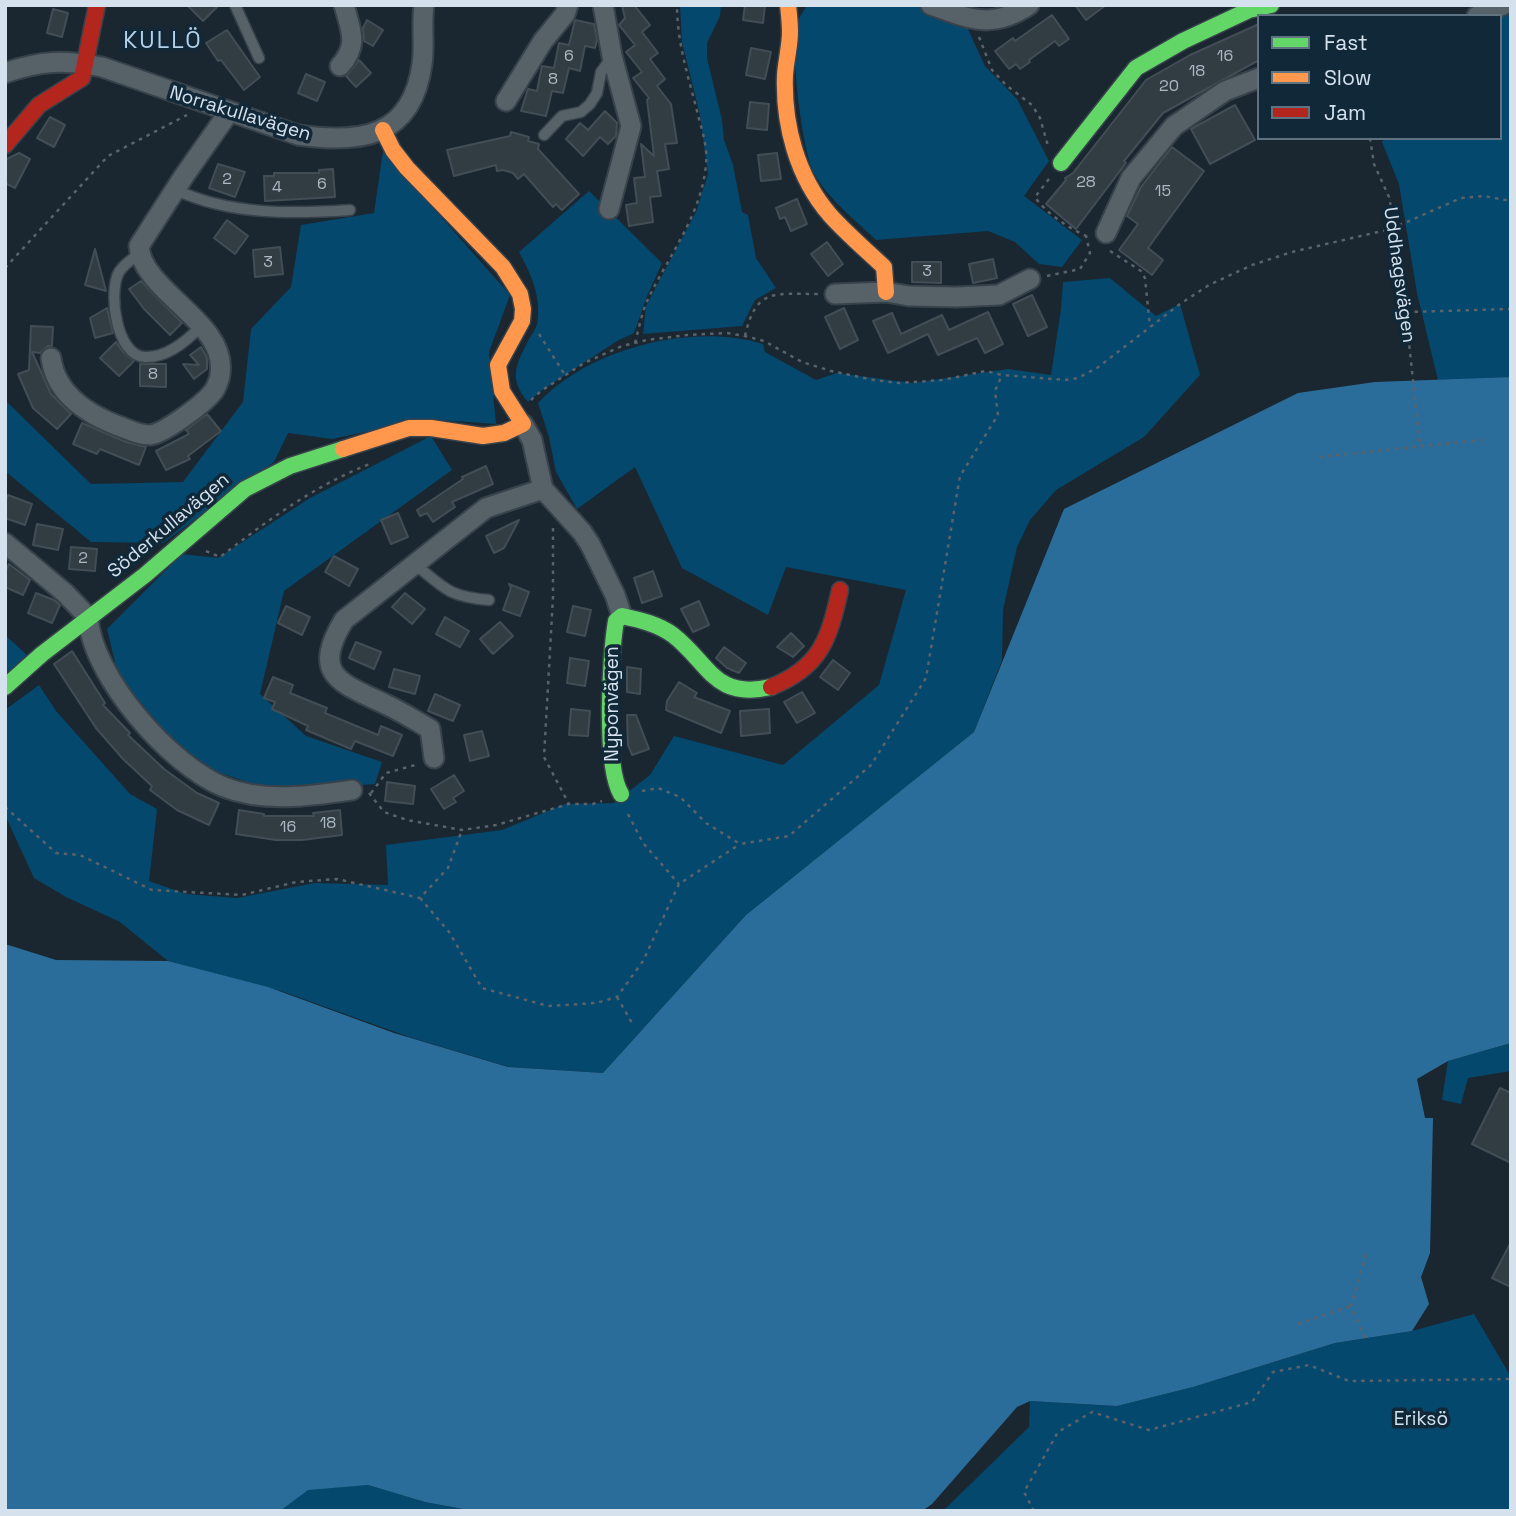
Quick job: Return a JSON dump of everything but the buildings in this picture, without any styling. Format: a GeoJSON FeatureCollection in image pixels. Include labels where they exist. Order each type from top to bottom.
{"type":"FeatureCollection","features":[{"type":"Feature","properties":{"kind":"street"},"geometry":{"type":"LineString","coordinates":[[5,145],[15,136],[32,111],[55,93],[82,78],[97,5]]}},
{"type":"Feature","properties":{"kind":"street"},"geometry":{"type":"LineString","coordinates":[[340,66],[351,50],[352,37],[344,5]]}},
{"type":"Feature","properties":{"kind":"street","name":"Norrakullavägen"},"geometry":{"type":"LineString","coordinates":[[5,73],[45,63],[69,61],[102,67],[298,135],[332,140],[355,139],[383,130],[404,113],[414,96],[423,61],[424,5]]}},
{"type":"Feature","properties":{"kind":"street"},"geometry":{"type":"LineString","coordinates":[[506,101],[543,41],[565,14],[568,5]]}},
{"type":"Feature","properties":{"kind":"street"},"geometry":{"type":"LineString","coordinates":[[603,5],[612,56],[632,126],[609,209]]}},
{"type":"Feature","properties":{"kind":"street"},"geometry":{"type":"LineString","coordinates":[[788,5],[790,33],[785,74],[786,104],[791,136],[803,174],[830,215],[884,268],[886,292]]}},
{"type":"Feature","properties":{"kind":"street"},"geometry":{"type":"LineString","coordinates":[[931,5],[974,21],[992,21],[1014,15],[1029,5]]}},
{"type":"Feature","properties":{"kind":"street"},"geometry":{"type":"LineString","coordinates":[[1061,163],[1136,68],[1183,41],[1249,10],[1271,5]]}},
{"type":"Feature","properties":{"kind":"street"},"geometry":{"type":"LineString","coordinates":[[1482,14],[1503,5]]}},
{"type":"Feature","properties":{"kind":"street"},"geometry":{"type":"LineString","coordinates":[[1106,233],[1131,178],[1174,126],[1225,90],[1257,79]]}},
{"type":"Feature","properties":{"kind":"street"},"geometry":{"type":"LineString","coordinates":[[51,358],[52,368],[62,391],[92,415],[139,433],[150,435],[204,401],[215,388],[220,373],[219,357],[202,326],[154,278],[139,254],[139,246],[229,112]]}},
{"type":"Feature","properties":{"kind":"street"},"geometry":{"type":"LineString","coordinates":[[383,130],[393,150],[407,168],[503,267],[520,294],[522,321],[498,365],[502,391],[532,440],[543,488],[590,544],[615,595],[622,616],[656,624],[667,631],[711,676],[725,685],[756,691],[789,678],[807,666],[819,652],[828,638],[840,590]]}},
{"type":"Feature","properties":{"kind":"street"},"geometry":{"type":"LineString","coordinates":[[835,294],[886,292],[944,297],[999,295],[1030,279]]}},
{"type":"Feature","properties":{"kind":"street","name":"Söderkullavägen"},"geometry":{"type":"LineString","coordinates":[[5,687],[42,654],[136,582],[245,489],[290,466],[409,428],[431,428],[483,436],[504,433],[523,424]]}},
{"type":"Feature","properties":{"kind":"street"},"geometry":{"type":"LineString","coordinates":[[433,758],[430,729],[387,705],[358,693],[339,680],[328,663],[331,642],[344,621],[486,508],[543,488]]}},
{"type":"Feature","properties":{"kind":"street"},"geometry":{"type":"LineString","coordinates":[[5,543],[65,593],[88,618],[89,633],[96,651],[124,698],[161,742],[180,759],[225,787],[258,795],[320,795],[361,791]]}},
{"type":"Feature","properties":{"kind":"street","name":"Nyponvägen"},"geometry":{"type":"LineString","coordinates":[[621,794],[615,784],[612,763],[611,651],[613,629],[622,616]]}},
{"type":"Feature","properties":{"kind":"lane"},"geometry":{"type":"LineString","coordinates":[[235,5],[259,58]]}},
{"type":"Feature","properties":{"kind":"lane"},"geometry":{"type":"LineString","coordinates":[[544,135],[562,116],[581,112],[590,104],[597,93],[601,72],[612,56]]}},
{"type":"Feature","properties":{"kind":"lane"},"geometry":{"type":"LineString","coordinates":[[176,190],[214,204],[261,211],[350,210]]}},
{"type":"Feature","properties":{"kind":"lane"},"geometry":{"type":"LineString","coordinates":[[139,254],[120,270],[113,300],[116,316],[129,348],[145,357],[160,354],[177,347],[202,326]]}},
{"type":"Feature","properties":{"kind":"lane"},"geometry":{"type":"LineString","coordinates":[[416,565],[449,592],[471,599],[489,600]]}},
{"type":"Feature","properties":{"kind":"path"},"geometry":{"type":"LineString","coordinates":[[635,343],[648,299],[690,222],[705,175],[707,159],[685,65],[677,5]]}},
{"type":"Feature","properties":{"kind":"path"},"geometry":{"type":"LineString","coordinates":[[974,21],[992,70],[1032,105],[1040,118],[1050,150],[1061,163]]}},
{"type":"Feature","properties":{"kind":"path"},"geometry":{"type":"LineString","coordinates":[[5,268],[108,156],[183,119],[200,103]]}},
{"type":"Feature","properties":{"kind":"path","name":"Uddhagsvägen"},"geometry":{"type":"LineString","coordinates":[[1370,140],[1374,164],[1389,197],[1395,228],[1420,446]]}},
{"type":"Feature","properties":{"kind":"path"},"geometry":{"type":"LineString","coordinates":[[528,402],[584,363],[635,343],[687,335],[727,333],[764,341],[802,362],[874,380],[899,383],[942,380],[986,371],[1002,375],[1065,380],[1078,378],[1097,368],[1180,304],[1230,275],[1292,251],[1395,228],[1470,196],[1511,201]]}},
{"type":"Feature","properties":{"kind":"path"},"geometry":{"type":"LineString","coordinates":[[1030,279],[1080,269],[1090,253],[1086,236]]}},
{"type":"Feature","properties":{"kind":"path"},"geometry":{"type":"LineString","coordinates":[[745,336],[756,305],[772,294],[835,294]]}},
{"type":"Feature","properties":{"kind":"path"},"geometry":{"type":"LineString","coordinates":[[1405,312],[1511,309]]}},
{"type":"Feature","properties":{"kind":"path"},"geometry":{"type":"LineString","coordinates":[[535,327],[565,376]]}},
{"type":"Feature","properties":{"kind":"path"},"geometry":{"type":"LineString","coordinates":[[5,807],[56,853],[80,855],[152,890],[242,895],[296,882],[337,879],[420,898],[449,932],[482,988],[548,1006],[596,1003],[617,996],[643,961],[678,884],[740,844],[789,836],[871,765],[926,678],[960,476],[998,415],[995,391],[1002,375]]}},
{"type":"Feature","properties":{"kind":"path"},"geometry":{"type":"LineString","coordinates":[[1319,457],[1481,440]]}},
{"type":"Feature","properties":{"kind":"path"},"geometry":{"type":"LineString","coordinates":[[183,543],[220,557],[285,509],[344,474],[378,461]]}},
{"type":"Feature","properties":{"kind":"path"},"geometry":{"type":"LineString","coordinates":[[563,510],[553,518],[553,597],[544,757],[569,804]]}},
{"type":"Feature","properties":{"kind":"path"},"geometry":{"type":"LineString","coordinates":[[433,758],[386,773],[361,791],[384,812],[407,820],[462,830],[496,825],[569,804],[593,804],[621,794],[658,788],[680,797],[706,822],[740,844]]}},
{"type":"Feature","properties":{"kind":"path"},"geometry":{"type":"LineString","coordinates":[[621,794],[643,843],[678,884]]}},
{"type":"Feature","properties":{"kind":"path"},"geometry":{"type":"LineString","coordinates":[[420,898],[448,868],[462,830]]}},
{"type":"Feature","properties":{"kind":"path"},"geometry":{"type":"LineString","coordinates":[[617,996],[632,1023]]}},
{"type":"Feature","properties":{"kind":"path"},"geometry":{"type":"LineString","coordinates":[[1365,1338],[1351,1306],[1367,1251]]}},
{"type":"Feature","properties":{"kind":"path"},"geometry":{"type":"LineString","coordinates":[[1298,1324],[1351,1306]]}},
{"type":"Feature","properties":{"kind":"path"},"geometry":{"type":"LineString","coordinates":[[1034,1511],[1024,1492],[1058,1432],[1092,1412],[1149,1430],[1252,1402],[1273,1372],[1309,1365],[1349,1381],[1511,1380]]}},
{"type":"Feature","properties":{"kind":"green space"},"geometry":{"type":"Polygon","coordinates":[[[680,5],[721,5],[720,16],[707,43],[707,58],[742,212],[748,215],[756,258],[776,288],[755,300],[742,326],[643,334],[646,306],[696,212],[708,174],[700,115],[682,42],[680,5]]]}},
{"type":"Feature","properties":{"kind":"green space"},"geometry":{"type":"Polygon","coordinates":[[[807,5],[915,5],[967,27],[985,66],[1017,99],[1049,161],[1024,196],[1082,240],[1062,267],[1039,264],[1015,242],[988,231],[876,240],[842,209],[814,173],[805,144],[796,77],[795,37],[798,22],[807,5]]]}},
{"type":"Feature","properties":{"kind":"green space"},"geometry":{"type":"Polygon","coordinates":[[[1511,11],[1511,377],[1438,380],[1417,293],[1399,184],[1382,142],[1502,140],[1501,14],[1511,11]]]}},
{"type":"Feature","properties":{"kind":"green space"},"geometry":{"type":"Polygon","coordinates":[[[383,151],[510,295],[489,352],[496,424],[425,419],[332,439],[288,433],[274,462],[163,543],[91,542],[5,471],[5,400],[91,484],[183,482],[243,402],[251,329],[291,287],[301,225],[374,213],[383,151]]]}},
{"type":"Feature","properties":{"kind":"green space"},"geometry":{"type":"Polygon","coordinates":[[[589,191],[662,263],[634,333],[617,341],[528,402],[518,386],[516,371],[536,326],[538,305],[531,278],[519,252],[589,191]]]}},
{"type":"Feature","properties":{"kind":"green space"},"geometry":{"type":"Polygon","coordinates":[[[1110,278],[1156,316],[1180,304],[1200,375],[1144,437],[1056,490],[1030,520],[1017,547],[1003,610],[1002,660],[974,732],[746,915],[603,1073],[509,1067],[409,1037],[284,992],[168,961],[120,922],[66,897],[34,878],[5,815],[5,710],[39,685],[56,711],[130,794],[157,809],[149,881],[186,894],[237,898],[315,883],[388,885],[386,845],[502,830],[565,804],[614,803],[650,775],[674,736],[783,765],[879,685],[906,590],[786,567],[768,615],[682,568],[635,467],[577,509],[556,472],[538,403],[559,384],[585,367],[613,354],[674,338],[705,336],[735,338],[763,344],[765,352],[816,380],[837,373],[912,383],[1008,369],[1051,375],[1063,282],[1110,278]]]}},
{"type":"Feature","properties":{"kind":"green space"},"geometry":{"type":"Polygon","coordinates":[[[431,436],[452,470],[284,591],[260,694],[306,736],[382,762],[375,784],[275,791],[211,770],[164,734],[120,683],[107,629],[182,554],[218,558],[310,498],[431,436]]]}},
{"type":"Feature","properties":{"kind":"green space"},"geometry":{"type":"Polygon","coordinates":[[[5,635],[27,655],[5,678],[5,635]]]}},
{"type":"Feature","properties":{"kind":"green space"},"geometry":{"type":"Polygon","coordinates":[[[1511,1043],[1511,1071],[1468,1078],[1461,1104],[1442,1100],[1448,1061],[1511,1043]]]}},
{"type":"Feature","properties":{"kind":"green space","name":"Eriksö"},"geometry":{"type":"Polygon","coordinates":[[[1474,1314],[1511,1377],[1511,1511],[943,1511],[1029,1427],[1030,1401],[1117,1406],[1193,1387],[1335,1343],[1412,1331],[1474,1314]]]}},
{"type":"Feature","properties":{"kind":"green space"},"geometry":{"type":"Polygon","coordinates":[[[368,1485],[425,1502],[474,1511],[280,1511],[308,1489],[368,1485]]]}},
{"type":"Feature","properties":{"kind":"shaded area"},"geometry":{"type":"Polygon","coordinates":[[[1511,377],[1511,1043],[1448,1061],[1417,1079],[1425,1118],[1433,1118],[1430,1253],[1421,1277],[1429,1304],[1412,1331],[1335,1343],[1193,1387],[1117,1406],[1030,1401],[1017,1407],[932,1504],[922,1511],[474,1511],[425,1502],[368,1485],[308,1490],[280,1511],[5,1511],[5,944],[56,960],[168,961],[268,987],[394,1033],[508,1067],[603,1073],[746,915],[974,732],[1064,509],[1298,393],[1375,382],[1511,377]]]}},
{"type":"Feature","properties":{"kind":"traffic: fast"},"geometry":{"type":"LineString","coordinates":[[1061,163],[1136,68],[1183,41],[1249,10],[1271,5]]}},
{"type":"Feature","properties":{"kind":"traffic: fast"},"geometry":{"type":"LineString","coordinates":[[5,687],[42,654],[145,575],[245,489],[290,466],[343,449]]}},
{"type":"Feature","properties":{"kind":"traffic: fast"},"geometry":{"type":"LineString","coordinates":[[621,794],[612,760],[610,683],[616,621],[622,616],[667,631],[714,677],[725,684],[752,690],[771,687]]}},
{"type":"Feature","properties":{"kind":"traffic: slow"},"geometry":{"type":"LineString","coordinates":[[788,5],[790,37],[785,94],[794,149],[809,184],[830,215],[884,267],[886,292]]}},
{"type":"Feature","properties":{"kind":"traffic: slow"},"geometry":{"type":"LineString","coordinates":[[343,449],[409,428],[431,428],[483,436],[504,433],[523,424],[502,391],[498,365],[522,321],[520,294],[503,267],[407,168],[393,150],[383,130]]}},
{"type":"Feature","properties":{"kind":"traffic: jam"},"geometry":{"type":"LineString","coordinates":[[5,145],[39,105],[82,78],[97,5]]}},
{"type":"Feature","properties":{"kind":"traffic: jam"},"geometry":{"type":"LineString","coordinates":[[771,687],[801,670],[820,649],[832,623],[840,590]]}},
{"type":"Feature","properties":{"kind":"district","name":"KULLÖ"},"geometry":{"type":"Point","coordinates":[163,42]}}]}
